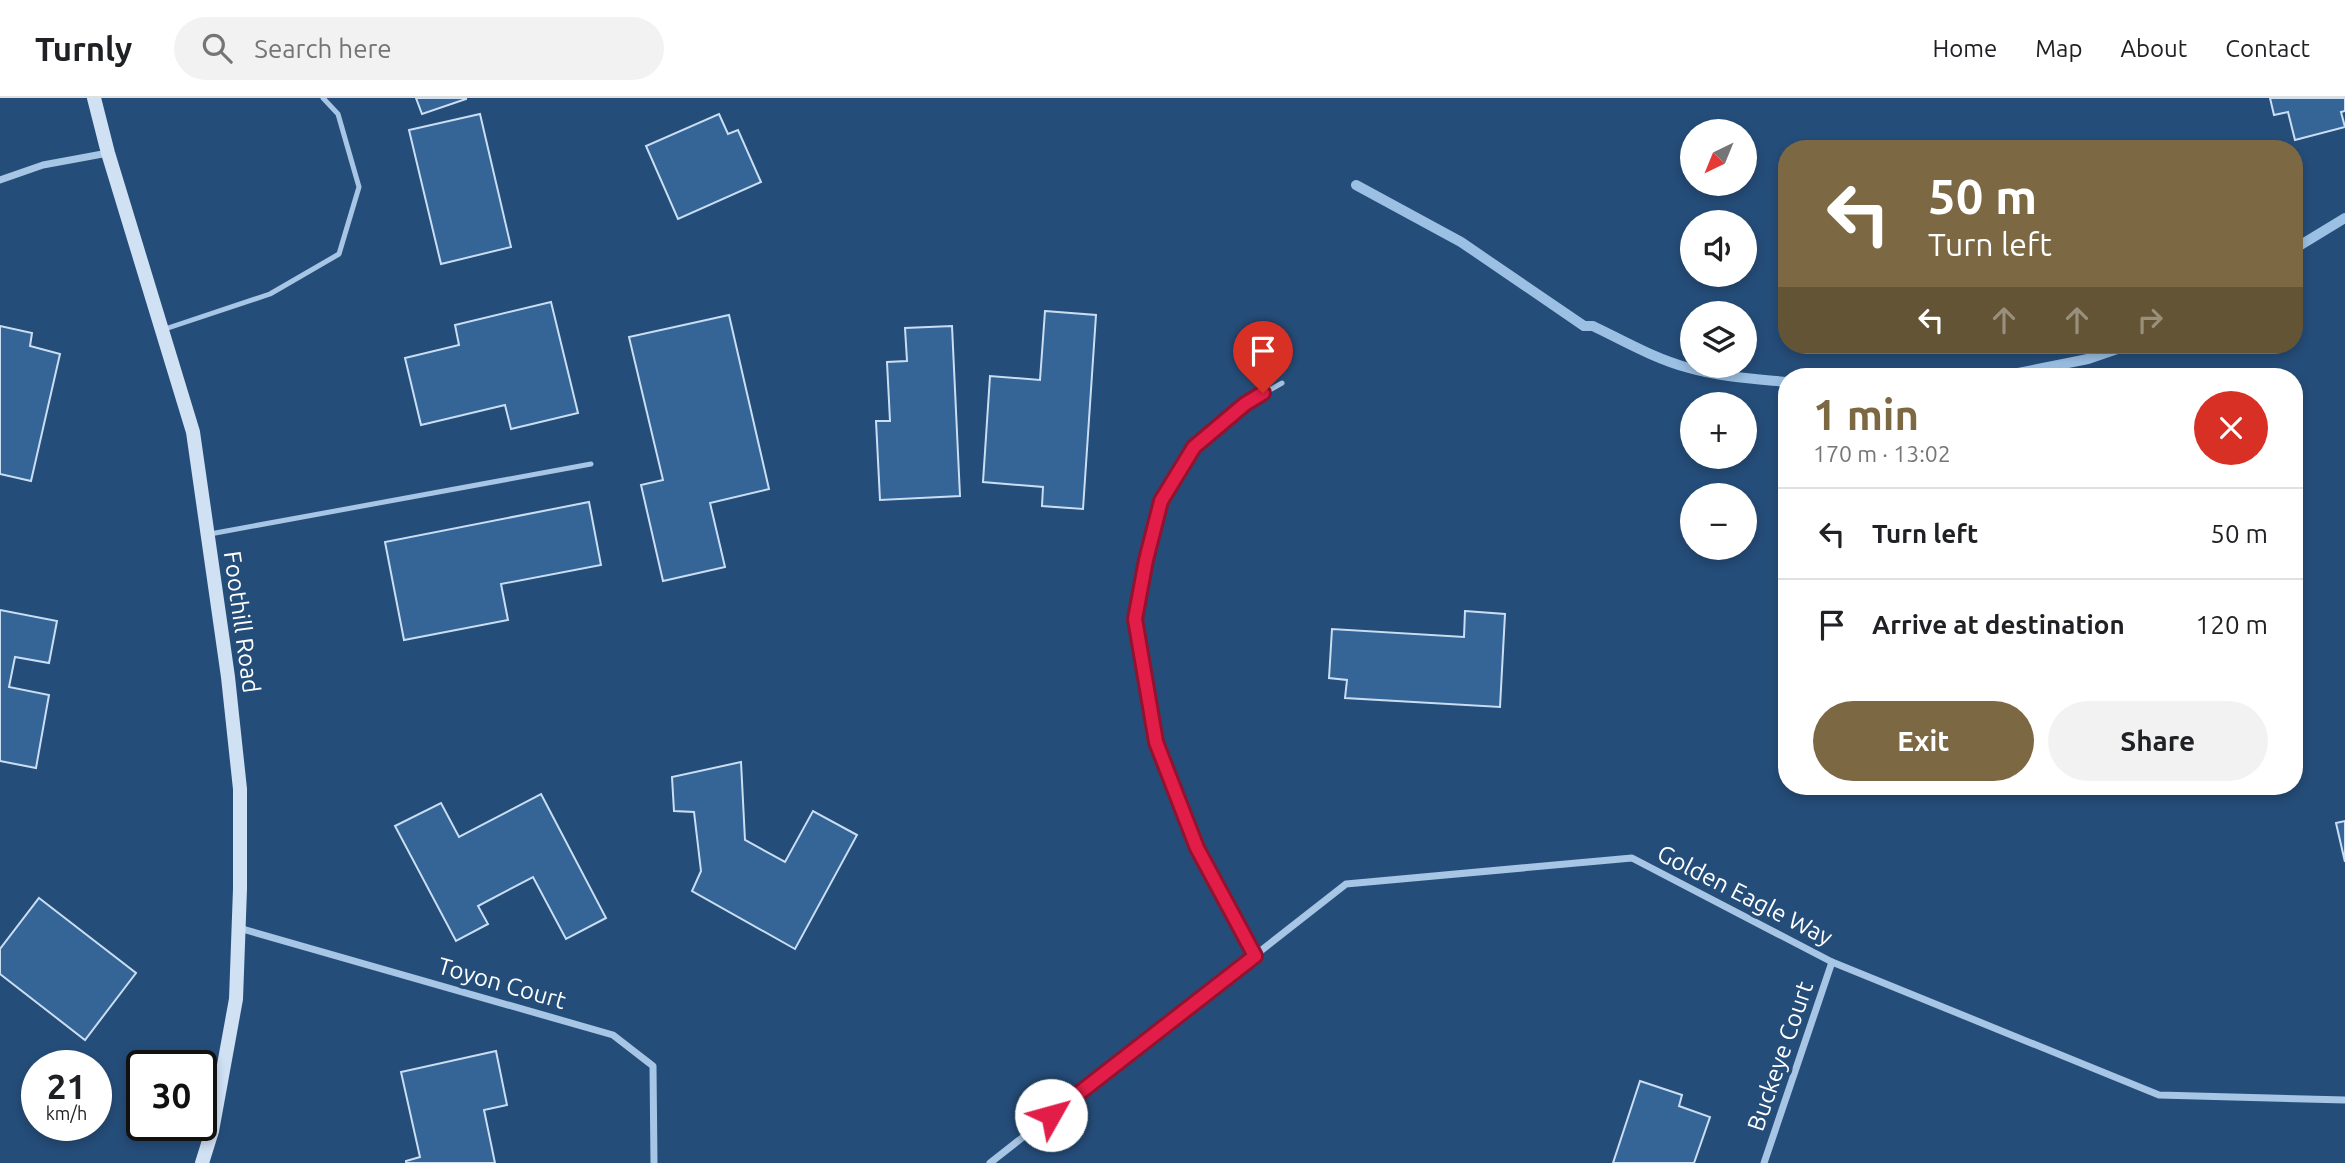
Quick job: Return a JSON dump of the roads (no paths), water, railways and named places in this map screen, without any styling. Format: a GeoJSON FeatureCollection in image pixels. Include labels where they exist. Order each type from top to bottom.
{"type":"FeatureCollection","features":[{"type":"Feature","properties":{"kind":"main road","name":"Foothill Road"},"geometry":{"type":"LineString","coordinates":[[94,98],[192,432],[228,677],[240,789],[236,999],[212,1131],[202,1163]]}},
{"type":"Feature","properties":{"kind":"street"},"geometry":{"type":"LineString","coordinates":[[0,180],[43,165],[108,153]]}},
{"type":"Feature","properties":{"kind":"street","name":"Golden Eagle Way"},"geometry":{"type":"LineString","coordinates":[[990,1163],[1346,884],[1632,858],[1832,962],[2159,1095],[2345,1100]]}},
{"type":"Feature","properties":{"kind":"street","name":"Toyon Court"},"geometry":{"type":"LineString","coordinates":[[239,928],[613,1035],[653,1066],[654,1163]]}},
{"type":"Feature","properties":{"kind":"street","name":"Buckeye Court"},"geometry":{"type":"LineString","coordinates":[[1765,1163],[1832,962]]}},
{"type":"Feature","properties":{"kind":"lane"},"geometry":{"type":"LineString","coordinates":[[161,331],[270,294],[339,254],[359,187],[338,114],[323,98]]}},
{"type":"Feature","properties":{"kind":"lane"},"geometry":{"type":"LineString","coordinates":[[1255,956],[1197,848],[1156,742],[1135,619],[1161,501],[1194,447],[1245,404],[1282,383]]}},
{"type":"Feature","properties":{"kind":"lane"},"geometry":{"type":"LineString","coordinates":[[207,534],[591,464]]}},
{"type":"Feature","properties":{"kind":"waterway"},"geometry":{"type":"LineString","coordinates":[[1356,185],[1461,242],[1584,326],[1593,326],[1652,355],[1689,368],[1725,376],[1778,381]]}},
{"type":"Feature","properties":{"kind":"waterway"},"geometry":{"type":"LineString","coordinates":[[2303,244],[2345,218]]}},
{"type":"Feature","properties":{"kind":"waterway"},"geometry":{"type":"LineString","coordinates":[[2043,368],[2103,354]]}}]}
